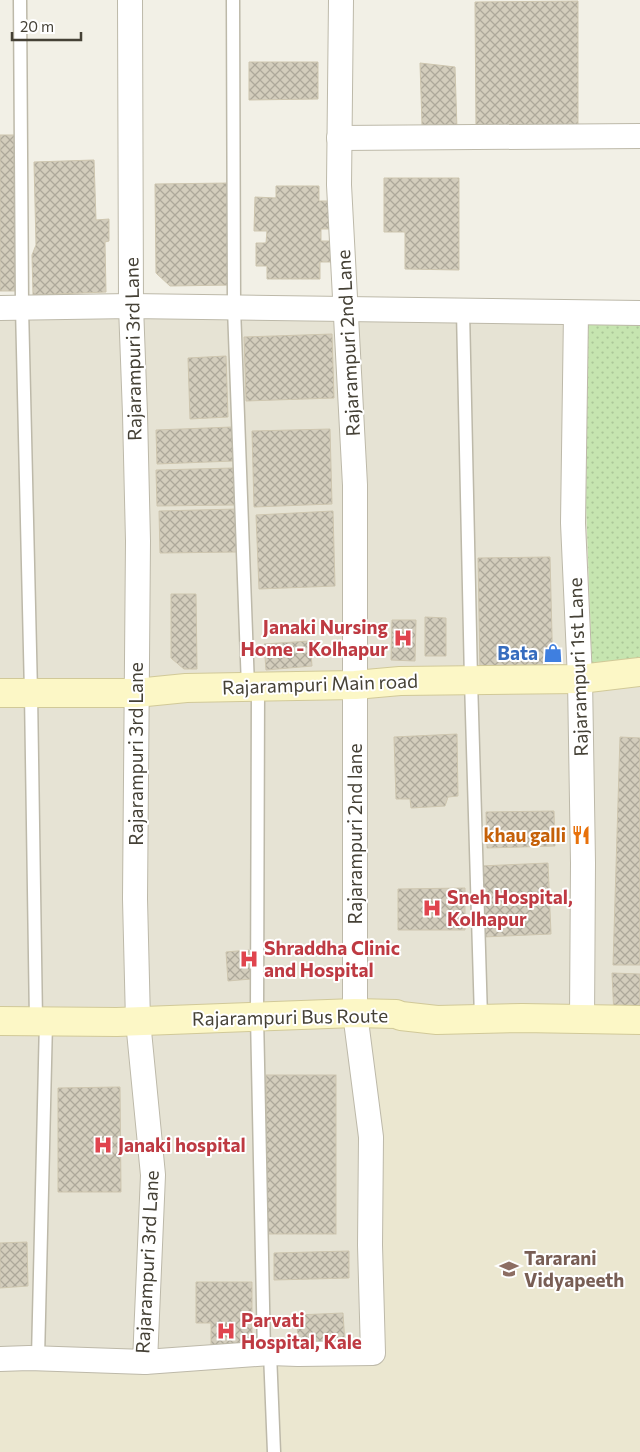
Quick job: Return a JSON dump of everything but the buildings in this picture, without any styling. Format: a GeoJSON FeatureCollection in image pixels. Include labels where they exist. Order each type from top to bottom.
{"type":"FeatureCollection","features":[{"type":"Feature","properties":{"kind":"street","name":"Rajarampuri 3rd Lane"},"geometry":{"type":"LineString","coordinates":[[0,1359],[38,1358],[145,1362],[152,1175],[138,1021],[135,899],[138,541],[131,306],[130,0]]}},
{"type":"Feature","properties":{"kind":"street","name":"Rajarampuri 2nd Lane"},"geometry":{"type":"LineString","coordinates":[[340,0],[339,185],[355,485],[355,686]]}},
{"type":"Feature","properties":{"kind":"street"},"geometry":{"type":"LineString","coordinates":[[340,138],[640,136]]}},
{"type":"Feature","properties":{"kind":"street"},"geometry":{"type":"LineString","coordinates":[[11,308],[131,306],[640,313]]}},
{"type":"Feature","properties":{"kind":"street","name":"Rajarampuri 1st Lane"},"geometry":{"type":"LineString","coordinates":[[576,313],[573,523],[580,678],[583,863],[582,1020]]}},
{"type":"Feature","properties":{"kind":"street","name":"Rajarampuri Main road"},"geometry":{"type":"LineString","coordinates":[[0,693],[136,693],[186,688],[355,686],[400,681],[580,678],[640,672]]}},
{"type":"Feature","properties":{"kind":"street","name":"Rajarampuri 2nd lane"},"geometry":{"type":"LineString","coordinates":[[267,1353],[373,1353],[370,1234],[371,1136],[355,1013],[355,686]]}},
{"type":"Feature","properties":{"kind":"street","name":"Rajarampuri Bus Route"},"geometry":{"type":"LineString","coordinates":[[0,1021],[117,1022],[355,1013],[396,1014],[437,1020],[481,1018],[640,1020]]}},
{"type":"Feature","properties":{"kind":"street"},"geometry":{"type":"LineString","coordinates":[[145,1362],[267,1353]]}},
{"type":"Feature","properties":{"kind":"lane"},"geometry":{"type":"LineString","coordinates":[[20,0],[11,308],[31,693],[41,1021],[38,1358]]}},
{"type":"Feature","properties":{"kind":"lane"},"geometry":{"type":"LineString","coordinates":[[233,0],[234,308],[253,687],[257,1016],[267,1353],[274,1452]]}},
{"type":"Feature","properties":{"kind":"lane"},"geometry":{"type":"LineString","coordinates":[[464,312],[471,680],[481,1018]]}},
{"type":"Feature","properties":{"kind":"shaded area"},"geometry":{"type":"Polygon","coordinates":[[[166,312],[588,325],[586,503],[640,662],[640,1022],[380,1360],[0,1366],[0,314],[166,312]]]}},
{"type":"Feature","properties":{"kind":"shaded area","name":"Tararani Vidyapeeth"},"geometry":{"type":"Polygon","coordinates":[[[362,1016],[640,1022],[640,1452],[0,1452],[0,1366],[380,1360],[362,1016]]]}},
{"type":"Feature","properties":{"kind":"green space"},"geometry":{"type":"Polygon","coordinates":[[[588,325],[640,325],[640,662],[592,665],[586,503],[588,325]]]}},
{"type":"Feature","properties":{"kind":"place","name":"Janaki Nursing Home - Kolhapur"},"geometry":{"type":"Point","coordinates":[403,638]}},
{"type":"Feature","properties":{"kind":"place","name":"Bata"},"geometry":{"type":"Point","coordinates":[553,653]}},
{"type":"Feature","properties":{"kind":"place","name":"khau galli"},"geometry":{"type":"Point","coordinates":[581,835]}},
{"type":"Feature","properties":{"kind":"place","name":"Sneh Hospital, Kolhapur"},"geometry":{"type":"Point","coordinates":[432,908]}},
{"type":"Feature","properties":{"kind":"place","name":"Shraddha Clinic and Hospital"},"geometry":{"type":"Point","coordinates":[249,959]}},
{"type":"Feature","properties":{"kind":"place","name":"Janaki hospital"},"geometry":{"type":"Point","coordinates":[103,1145]}},
{"type":"Feature","properties":{"kind":"place","name":"Tararani Vidyapeeth"},"geometry":{"type":"Point","coordinates":[509,1269]}},
{"type":"Feature","properties":{"kind":"place","name":"Parvati Hospital, Kale"},"geometry":{"type":"Point","coordinates":[226,1331]}}]}
